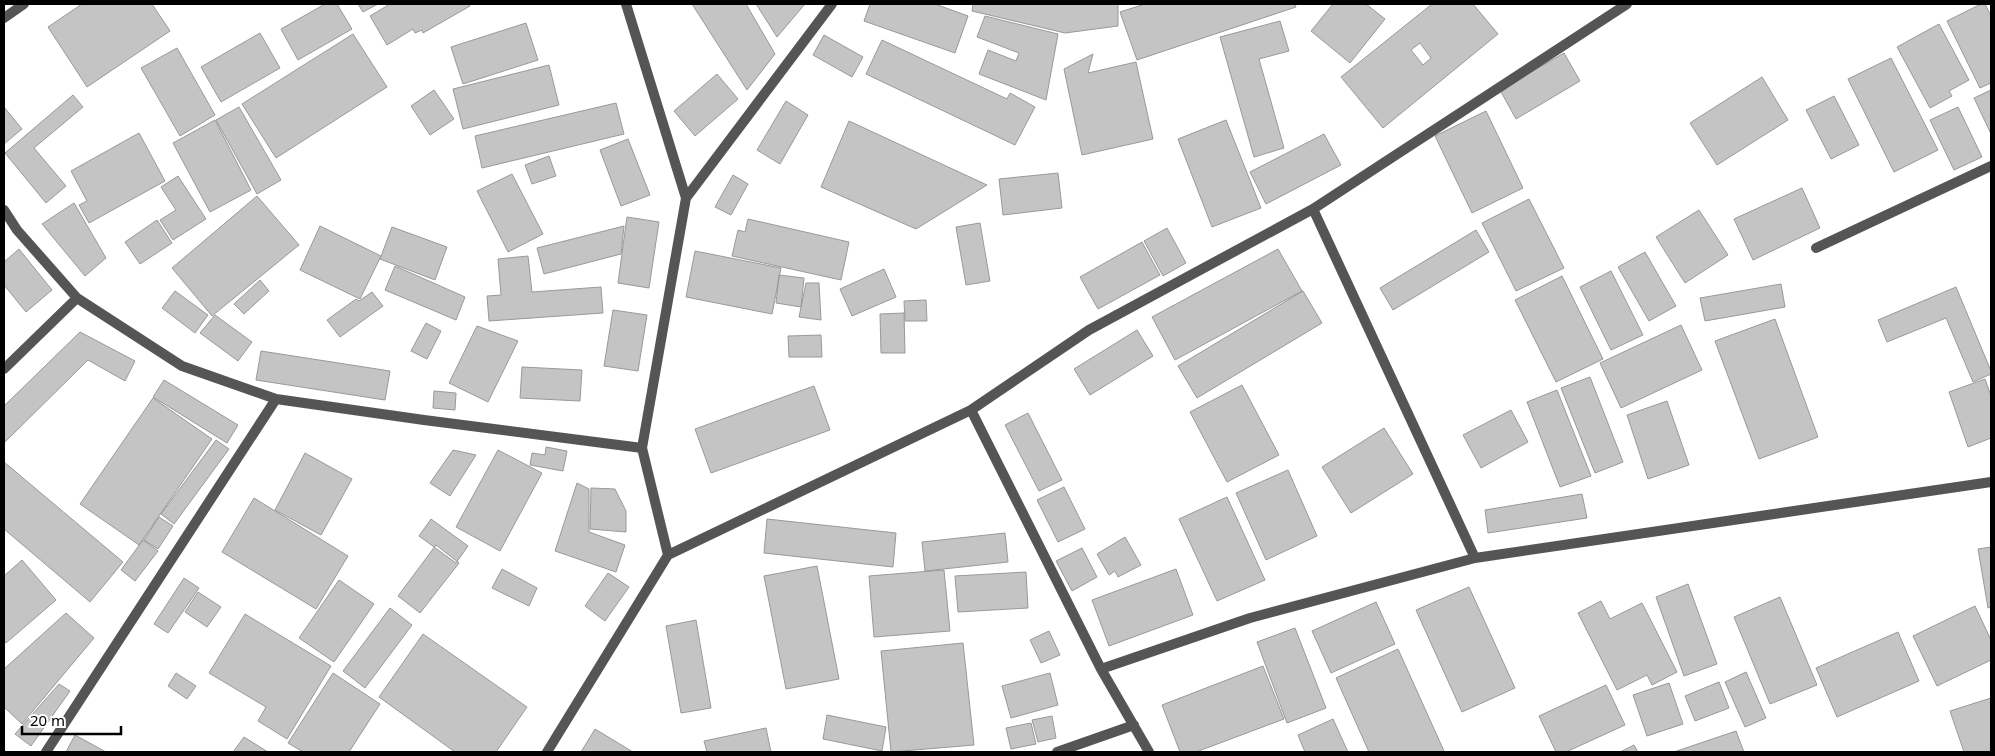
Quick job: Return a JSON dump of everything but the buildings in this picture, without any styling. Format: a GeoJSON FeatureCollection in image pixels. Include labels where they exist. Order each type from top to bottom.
{"type":"FeatureCollection","features":[{"type":"Feature","properties":{"kind":"street"},"geometry":{"type":"LineString","coordinates":[[4,18],[24,4]]}},
{"type":"Feature","properties":{"kind":"street"},"geometry":{"type":"LineString","coordinates":[[626,4],[686,198]]}},
{"type":"Feature","properties":{"kind":"street"},"geometry":{"type":"LineString","coordinates":[[668,554],[642,448],[686,198],[832,4]]}},
{"type":"Feature","properties":{"kind":"street"},"geometry":{"type":"LineString","coordinates":[[547,752],[668,554],[971,410],[1089,330],[1313,210],[1627,4]]}},
{"type":"Feature","properties":{"kind":"street"},"geometry":{"type":"LineString","coordinates":[[1816,248],[1991,166]]}},
{"type":"Feature","properties":{"kind":"street"},"geometry":{"type":"LineString","coordinates":[[4,210],[17,230],[77,298],[182,366],[276,399],[642,448]]}},
{"type":"Feature","properties":{"kind":"street"},"geometry":{"type":"LineString","coordinates":[[1313,210],[1475,558]]}},
{"type":"Feature","properties":{"kind":"street"},"geometry":{"type":"LineString","coordinates":[[4,369],[77,298]]}},
{"type":"Feature","properties":{"kind":"street"},"geometry":{"type":"LineString","coordinates":[[46,752],[276,399]]}},
{"type":"Feature","properties":{"kind":"street"},"geometry":{"type":"LineString","coordinates":[[971,410],[1101,669],[1149,752]]}},
{"type":"Feature","properties":{"kind":"street"},"geometry":{"type":"LineString","coordinates":[[1101,669],[1250,618],[1475,558],[1991,482]]}},
{"type":"Feature","properties":{"kind":"street"},"geometry":{"type":"LineString","coordinates":[[1057,752],[1134,725]]}}]}
